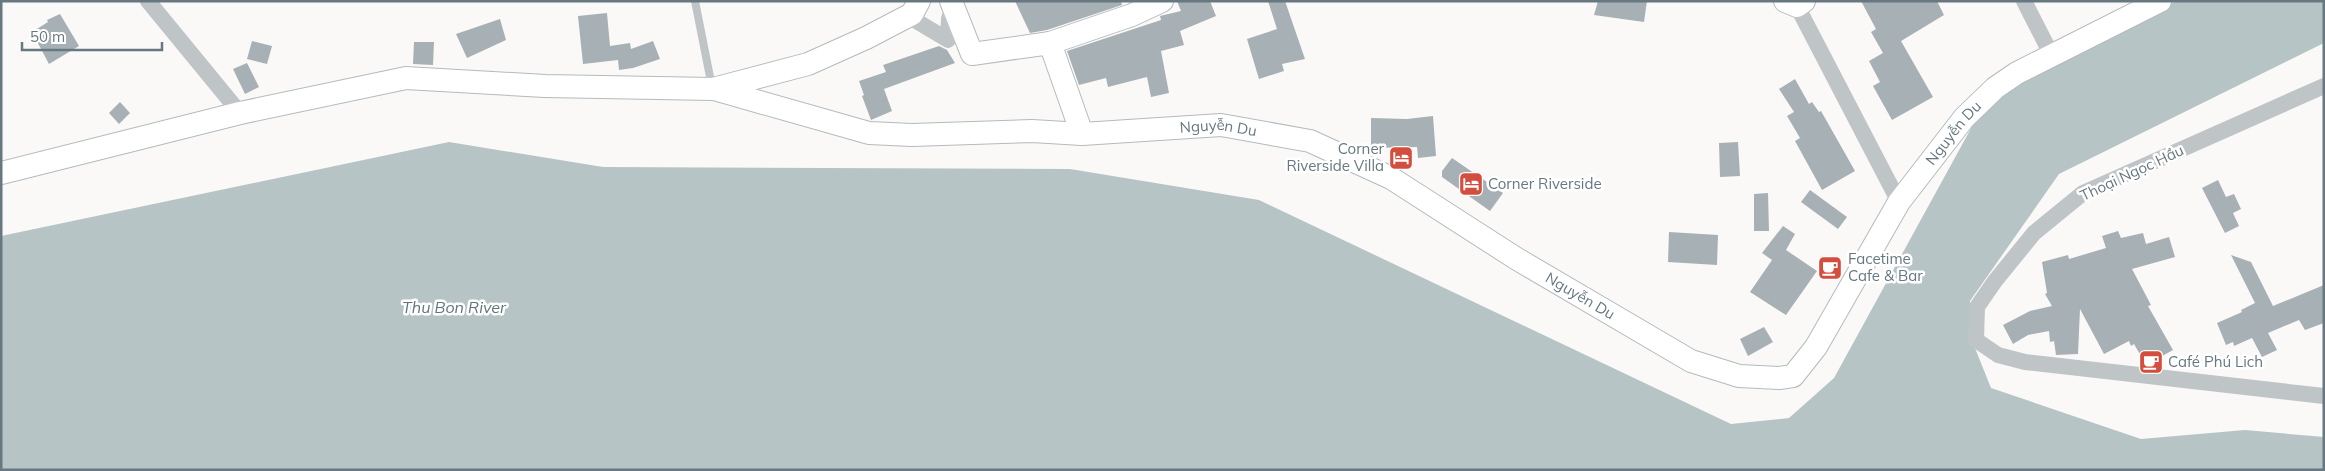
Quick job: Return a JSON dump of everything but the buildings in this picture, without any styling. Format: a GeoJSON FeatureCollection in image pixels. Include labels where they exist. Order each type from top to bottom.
{"type":"FeatureCollection","features":[{"type":"Feature","properties":{"kind":"street"},"geometry":{"type":"LineString","coordinates":[[148,1],[240,113]]}},
{"type":"Feature","properties":{"kind":"street"},"geometry":{"type":"LineString","coordinates":[[952,3],[972,54],[1050,43],[1132,15],[1162,1]]}},
{"type":"Feature","properties":{"kind":"street"},"geometry":{"type":"LineString","coordinates":[[2024,1],[2052,56]]}},
{"type":"Feature","properties":{"kind":"street","name":"Nguyễn Du"},"geometry":{"type":"LineString","coordinates":[[1082,134],[1221,125],[1310,141],[1392,178],[1517,259],[1691,361],[1739,376],[1779,378],[1794,376],[1816,347],[1899,202],[1964,118],[1995,88],[2017,73],[2160,1]]}},
{"type":"Feature","properties":{"kind":"street"},"geometry":{"type":"LineString","coordinates":[[713,89],[808,64],[866,38],[913,9],[948,40],[952,3]]}},
{"type":"Feature","properties":{"kind":"street"},"geometry":{"type":"LineString","coordinates":[[1795,3],[1899,202]]}},
{"type":"Feature","properties":{"kind":"street"},"geometry":{"type":"LineString","coordinates":[[1,173],[240,113],[406,78],[545,86],[713,89],[869,134],[912,135],[1032,131],[1082,134],[1050,43]]}},
{"type":"Feature","properties":{"kind":"street","name":"Thoại Ngọc Hầu"},"geometry":{"type":"LineString","coordinates":[[2324,86],[2083,193],[2034,233],[1995,282],[1977,307],[1976,340],[1998,355],[2025,362],[2324,396]]}},
{"type":"Feature","properties":{"kind":"lane"},"geometry":{"type":"LineString","coordinates":[[695,1],[713,89]]}},
{"type":"Feature","properties":{"kind":"water","name":"Thu Bon River"},"geometry":{"type":"Polygon","coordinates":[[[2176,1],[2324,1],[2324,43],[2059,174],[1970,301],[1971,338],[1991,388],[2141,439],[2245,430],[2324,437],[2324,470],[1,470],[1,236],[449,142],[603,167],[1070,169],[1259,200],[1731,424],[1789,418],[1834,378],[1980,112],[2002,88],[2176,1]]]}},
{"type":"Feature","properties":{"kind":"place","name":"Corner Riverside Villa"},"geometry":{"type":"Point","coordinates":[1401,158]}},
{"type":"Feature","properties":{"kind":"place","name":"Corner Riverside"},"geometry":{"type":"Point","coordinates":[1471,184]}},
{"type":"Feature","properties":{"kind":"place","name":"Facetime Cafe & Bar"},"geometry":{"type":"Point","coordinates":[1830,268]}},
{"type":"Feature","properties":{"kind":"place","name":"Café Phú Lich"},"geometry":{"type":"Point","coordinates":[2151,362]}}]}
